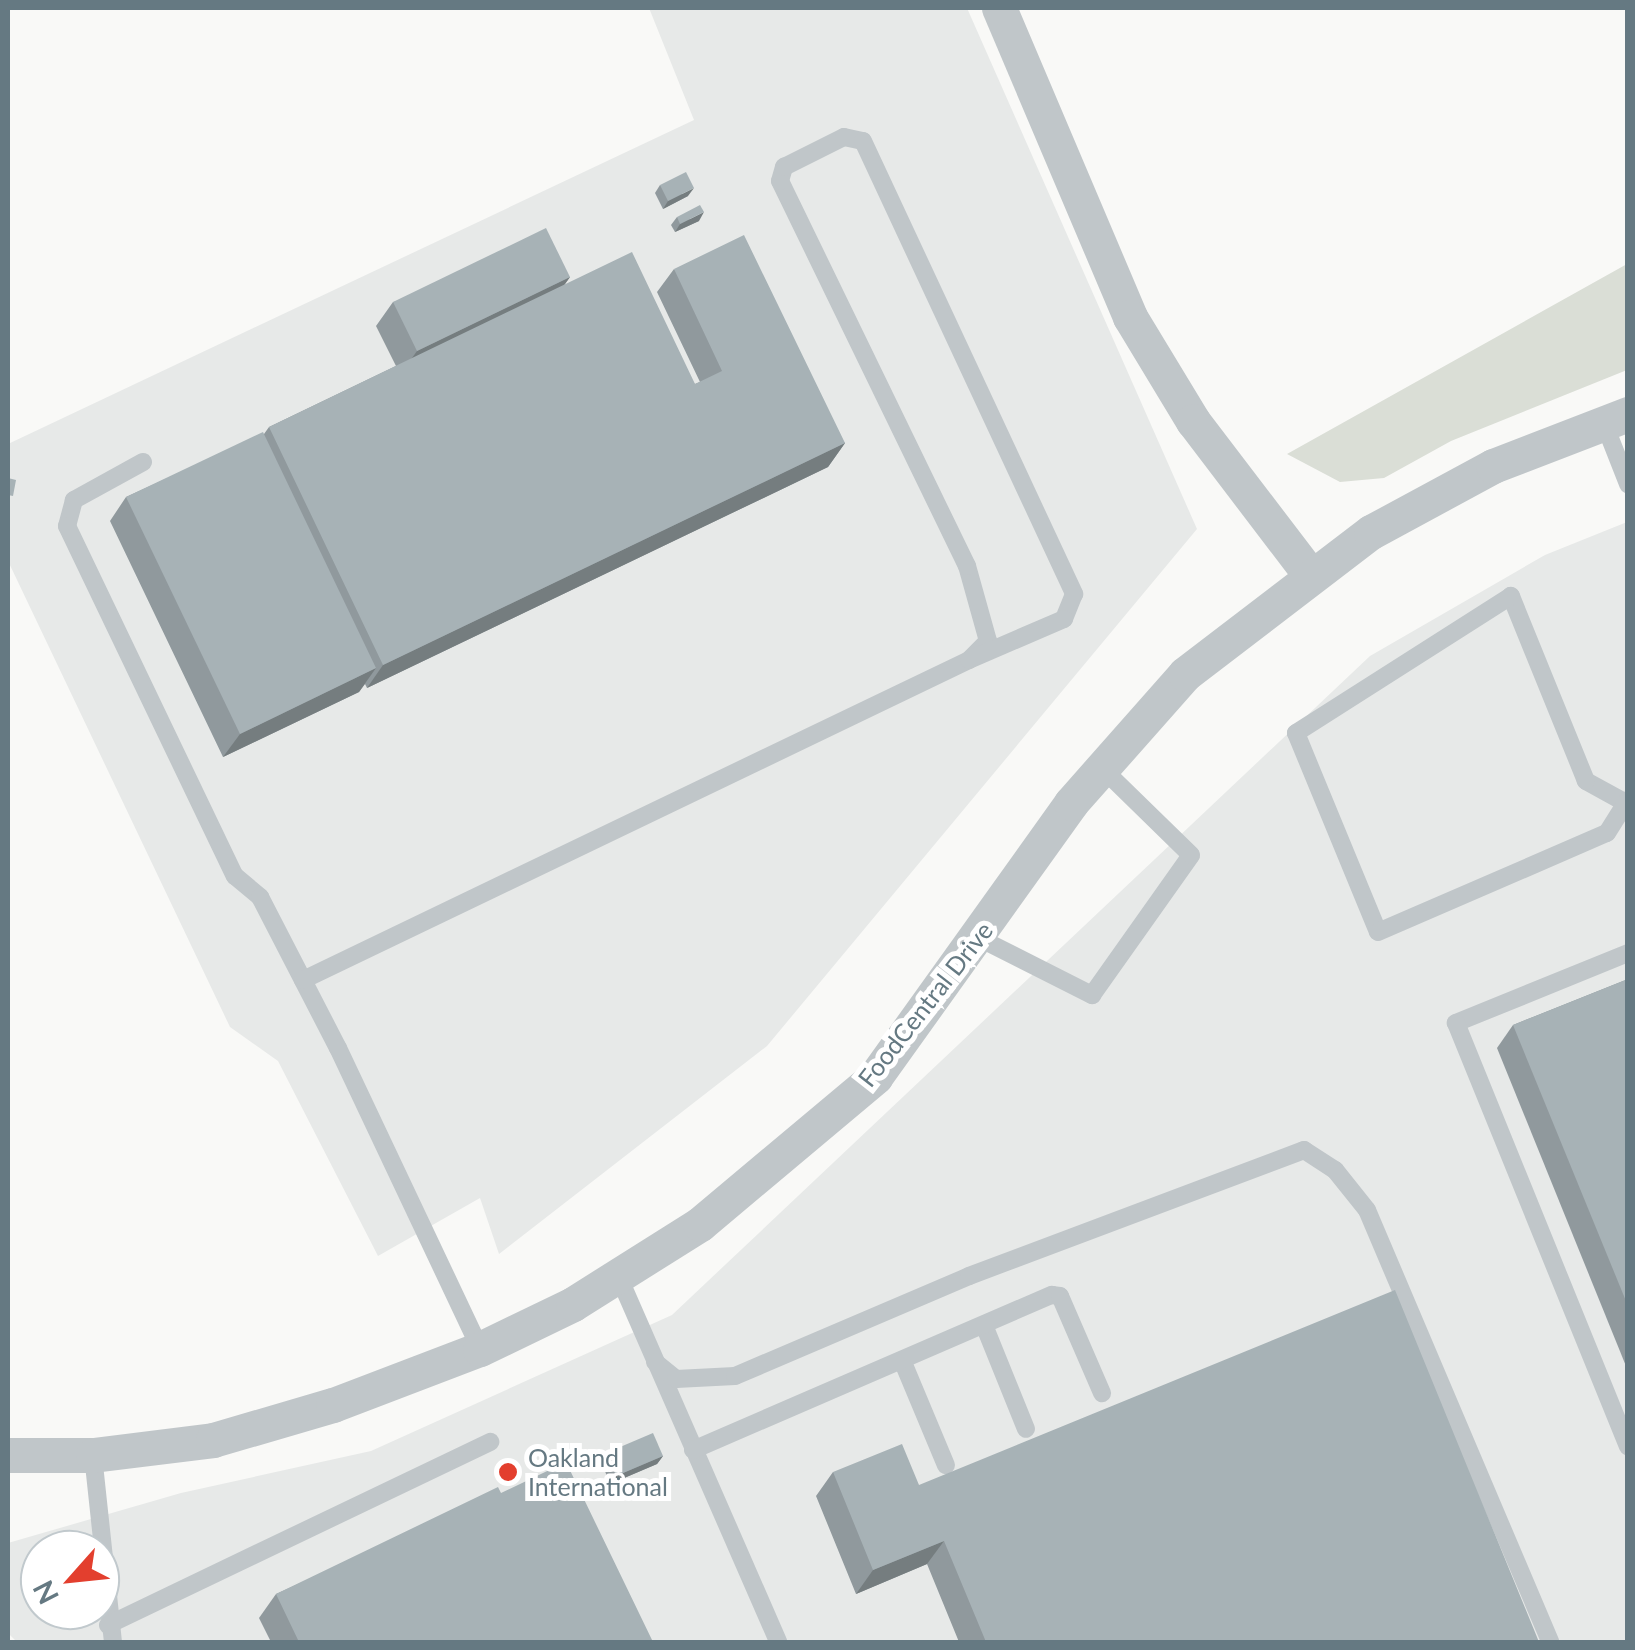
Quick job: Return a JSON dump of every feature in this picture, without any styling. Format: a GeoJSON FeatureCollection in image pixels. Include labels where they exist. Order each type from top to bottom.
{"type":"FeatureCollection","features":[{"type":"Feature","properties":{"kind":"street"},"geometry":{"type":"LineString","coordinates":[[999,8],[1130,318],[1193,421],[1310,573]]}},
{"type":"Feature","properties":{"kind":"street","name":"FoodCentral Drive"},"geometry":{"type":"LineString","coordinates":[[8,1455],[93,1456],[213,1440],[333,1406],[480,1349],[618,1275],[700,1224],[875,1076],[1102,768],[1185,674],[1310,573],[1438,493],[1616,418]]}},
{"type":"Feature","properties":{"kind":"lane"},"geometry":{"type":"LineString","coordinates":[[304,980],[968,660],[1064,618],[1074,594],[863,141],[844,137],[784,167],[780,181],[967,566],[988,642],[968,660]]}},
{"type":"Feature","properties":{"kind":"lane"},"geometry":{"type":"LineString","coordinates":[[1616,418],[1628,484]]}},
{"type":"Feature","properties":{"kind":"lane"},"geometry":{"type":"LineString","coordinates":[[143,462],[74,500],[67,526],[235,876],[260,897],[304,980],[480,1349]]}},
{"type":"Feature","properties":{"kind":"lane"},"geometry":{"type":"LineString","coordinates":[[1511,596],[1586,782],[1626,801],[1607,834],[1378,932],[1296,732],[1511,596]]}},
{"type":"Feature","properties":{"kind":"lane"},"geometry":{"type":"LineString","coordinates":[[979,938],[1092,995],[1191,854],[1102,768]]}},
{"type":"Feature","properties":{"kind":"lane"},"geometry":{"type":"LineString","coordinates":[[1628,953],[1456,1023],[1628,1446]]}},
{"type":"Feature","properties":{"kind":"lane"},"geometry":{"type":"LineString","coordinates":[[655,1362],[676,1380],[735,1376],[1020,1256],[1304,1150],[1335,1170],[1366,1210],[1550,1642]]}},
{"type":"Feature","properties":{"kind":"lane"},"geometry":{"type":"LineString","coordinates":[[618,1275],[778,1642]]}},
{"type":"Feature","properties":{"kind":"lane"},"geometry":{"type":"LineString","coordinates":[[692,1450],[1060,1296],[1102,1394]]}},
{"type":"Feature","properties":{"kind":"lane"},"geometry":{"type":"LineString","coordinates":[[984,1325],[1026,1429]]}},
{"type":"Feature","properties":{"kind":"lane"},"geometry":{"type":"LineString","coordinates":[[902,1360],[946,1465]]}},
{"type":"Feature","properties":{"kind":"lane"},"geometry":{"type":"LineString","coordinates":[[93,1456],[110,1634],[490,1442]]}},
{"type":"Feature","properties":{"kind":"shaded area"},"geometry":{"type":"Polygon","coordinates":[[[649,8],[967,8],[1197,529],[767,1046],[499,1254],[480,1198],[378,1256],[278,1061],[230,1027],[8,561],[8,444],[694,120],[649,8]]]}},
{"type":"Feature","properties":{"kind":"shaded area"},"geometry":{"type":"Polygon","coordinates":[[[1627,264],[1627,370],[1451,441],[1384,478],[1340,482],[1287,454],[1627,264]]]}},
{"type":"Feature","properties":{"kind":"shaded area"},"geometry":{"type":"Polygon","coordinates":[[[1627,522],[1627,1642],[17,1642],[8,1633],[8,1543],[20,1540],[20,1630],[120,1630],[120,1530],[53,1530],[181,1493],[371,1451],[672,1315],[1370,656],[1545,555],[1627,522]]]}},
{"type":"Feature","properties":{"kind":"building"},"geometry":{"type":"Polygon","coordinates":[[[686,172],[694,188],[668,201],[660,185],[686,172]]]}},
{"type":"Feature","properties":{"kind":"building"},"geometry":{"type":"Polygon","coordinates":[[[700,205],[704,212],[680,224],[677,217],[700,205]]]}},
{"type":"Feature","properties":{"kind":"building"},"geometry":{"type":"Polygon","coordinates":[[[546,228],[570,277],[417,351],[393,302],[546,228]]]}},
{"type":"Feature","properties":{"kind":"building"},"geometry":{"type":"Polygon","coordinates":[[[744,235],[845,443],[383,665],[269,427],[632,252],[695,384],[722,371],[674,269],[744,235]]]}},
{"type":"Feature","properties":{"kind":"building"},"geometry":{"type":"Polygon","coordinates":[[[263,432],[376,668],[240,734],[126,497],[263,432]]]}},
{"type":"Feature","properties":{"kind":"building"},"geometry":{"type":"Polygon","coordinates":[[[8,478],[16,480],[13,496],[8,495],[8,478]]]}},
{"type":"Feature","properties":{"kind":"building"},"geometry":{"type":"Polygon","coordinates":[[[1628,979],[1628,1306],[1513,1025],[1628,979]]]}},
{"type":"Feature","properties":{"kind":"building"},"geometry":{"type":"Polygon","coordinates":[[[1395,1290],[1539,1642],[986,1642],[944,1541],[873,1570],[833,1472],[902,1444],[919,1485],[1395,1290]]]}},
{"type":"Feature","properties":{"kind":"building"},"geometry":{"type":"Polygon","coordinates":[[[653,1433],[663,1456],[616,1476],[606,1453],[653,1433]]]}},
{"type":"Feature","properties":{"kind":"building"},"geometry":{"type":"Polygon","coordinates":[[[566,1462],[653,1642],[299,1642],[276,1594],[498,1487],[501,1493],[566,1462]]]}},
{"type":"Feature","properties":{"kind":"place","name":"Oakland International"},"geometry":{"type":"Point","coordinates":[508,1472]}}]}
